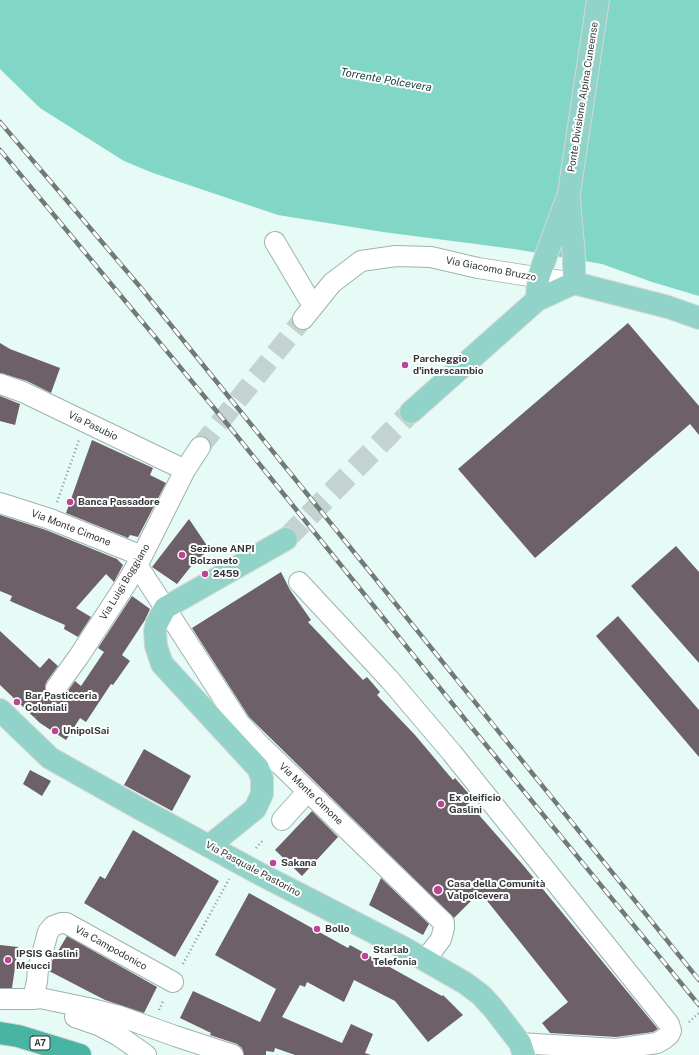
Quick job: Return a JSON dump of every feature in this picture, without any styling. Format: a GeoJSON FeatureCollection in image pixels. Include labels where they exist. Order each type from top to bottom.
{"type":"FeatureCollection","features":[{"type":"Feature","properties":{"kind":"highway","name":"A7"},"geometry":{"type":"LineString","coordinates":[[0,1033],[26,1038],[80,1055]]}},
{"type":"Feature","properties":{"kind":"main road","name":"Ponte Divisione Alpina Cuneense"},"geometry":{"type":"LineString","coordinates":[[537,300],[538,278],[569,193],[598,0]]}},
{"type":"Feature","properties":{"kind":"main road","name":"Ponte Divisione Alpina Cuneense"},"geometry":{"type":"LineString","coordinates":[[569,193],[574,256],[574,283]]}},
{"type":"Feature","properties":{"kind":"main road"},"geometry":{"type":"LineString","coordinates":[[411,412],[537,300],[574,283]]}},
{"type":"Feature","properties":{"kind":"main road","name":"Via Giacomo Bruzzo"},"geometry":{"type":"LineString","coordinates":[[574,283],[668,307],[699,318]]}},
{"type":"Feature","properties":{"kind":"main road"},"geometry":{"type":"LineString","coordinates":[[209,846],[248,816],[259,803],[263,785],[261,773],[162,664],[157,653],[155,638],[157,623],[168,612],[286,539]]}},
{"type":"Feature","properties":{"kind":"main road","name":"Via Pasquale Pastorino"},"geometry":{"type":"LineString","coordinates":[[0,710],[50,758],[238,862],[465,982],[493,1008],[522,1049]]}},
{"type":"Feature","properties":{"kind":"street","name":"Via Giacomo Bruzzo"},"geometry":{"type":"LineString","coordinates":[[276,242],[306,296],[309,312],[332,283],[361,261],[396,256],[430,257],[478,268],[574,283]]}},
{"type":"Feature","properties":{"kind":"street","name":"Via Pasubio"},"geometry":{"type":"LineString","coordinates":[[0,384],[23,392],[185,470]]}},
{"type":"Feature","properties":{"kind":"street"},"geometry":{"type":"LineString","coordinates":[[185,470],[200,447]]}},
{"type":"Feature","properties":{"kind":"street","name":"Via Luigi Boggiano"},"geometry":{"type":"LineString","coordinates":[[56,688],[140,560],[185,470]]}},
{"type":"Feature","properties":{"kind":"street","name":"Via Monte Cimone"},"geometry":{"type":"LineString","coordinates":[[0,503],[50,519],[140,560],[168,612],[240,724],[444,923],[441,939],[425,960]]}},
{"type":"Feature","properties":{"kind":"street"},"geometry":{"type":"LineString","coordinates":[[299,582],[390,680],[452,753],[669,1024],[671,1031],[664,1039],[657,1043],[616,1049],[522,1049]]}},
{"type":"Feature","properties":{"kind":"street"},"geometry":{"type":"LineString","coordinates":[[282,820],[308,791]]}},
{"type":"Feature","properties":{"kind":"street","name":"Via Campodonico"},"geometry":{"type":"LineString","coordinates":[[33,999],[38,968],[47,936],[53,926],[61,923],[66,923],[173,982]]}},
{"type":"Feature","properties":{"kind":"street"},"geometry":{"type":"LineString","coordinates":[[0,999],[40,998],[88,1008],[119,1016],[234,1055]]}},
{"type":"Feature","properties":{"kind":"street"},"geometry":{"type":"LineString","coordinates":[[33,999],[38,1004],[98,1025],[119,1036],[146,1055]]}},
{"type":"Feature","properties":{"kind":"path"},"geometry":{"type":"LineString","coordinates":[[50,519],[86,423]]}},
{"type":"Feature","properties":{"kind":"path"},"geometry":{"type":"LineString","coordinates":[[33,720],[44,705]]}},
{"type":"Feature","properties":{"kind":"path"},"geometry":{"type":"LineString","coordinates":[[150,1027],[238,862]]}},
{"type":"Feature","properties":{"kind":"water","name":"Torrente Polcevera"},"geometry":{"type":"Polygon","coordinates":[[[0,0],[699,0],[699,296],[652,282],[602,264],[514,249],[383,232],[278,215],[153,173],[124,161],[40,108],[0,69],[0,0]]]}},
{"type":"Feature","properties":{"kind":"building"},"geometry":{"type":"Polygon","coordinates":[[[628,323],[699,406],[699,435],[690,424],[535,558],[458,469],[628,323]]]}},
{"type":"Feature","properties":{"kind":"building"},"geometry":{"type":"Polygon","coordinates":[[[0,343],[10,349],[60,368],[51,393],[27,381],[0,373],[0,343]]]}},
{"type":"Feature","properties":{"kind":"building"},"geometry":{"type":"Polygon","coordinates":[[[0,396],[20,404],[15,425],[0,421],[0,396]]]}},
{"type":"Feature","properties":{"kind":"building"},"geometry":{"type":"Polygon","coordinates":[[[92,440],[153,468],[150,475],[166,483],[138,537],[130,535],[128,538],[66,513],[92,440]]]}},
{"type":"Feature","properties":{"kind":"building"},"geometry":{"type":"Polygon","coordinates":[[[0,515],[46,530],[117,559],[123,565],[114,582],[106,574],[76,608],[91,617],[78,637],[64,629],[65,625],[10,601],[12,596],[0,591],[0,515]]]}},
{"type":"Feature","properties":{"kind":"building","name":"Sezione ANPI Bolzaneto"},"geometry":{"type":"Polygon","coordinates":[[[189,519],[210,550],[196,560],[177,584],[152,567],[189,519]]]}},
{"type":"Feature","properties":{"kind":"building"},"geometry":{"type":"Polygon","coordinates":[[[676,546],[699,572],[699,663],[631,586],[676,546]]]}},
{"type":"Feature","properties":{"kind":"building","name":"Ex oleificio Gaslini"},"geometry":{"type":"Polygon","coordinates":[[[281,572],[290,590],[311,620],[308,622],[363,680],[367,677],[380,692],[377,695],[415,735],[453,780],[455,778],[469,794],[464,798],[523,865],[658,1029],[653,1032],[616,1037],[550,1033],[542,1023],[568,1002],[480,892],[454,918],[249,717],[192,628],[281,572]]]}},
{"type":"Feature","properties":{"kind":"building"},"geometry":{"type":"Polygon","coordinates":[[[132,596],[150,609],[145,620],[122,655],[130,661],[113,685],[111,684],[86,722],[80,718],[66,740],[40,723],[0,685],[0,631],[40,668],[49,658],[58,666],[45,686],[46,693],[50,698],[61,698],[75,681],[81,686],[104,652],[98,648],[132,596]]]}},
{"type":"Feature","properties":{"kind":"building"},"geometry":{"type":"Polygon","coordinates":[[[618,616],[699,710],[699,757],[596,636],[618,616]]]}},
{"type":"Feature","properties":{"kind":"building"},"geometry":{"type":"Polygon","coordinates":[[[144,749],[191,776],[172,811],[124,785],[144,749]]]}},
{"type":"Feature","properties":{"kind":"building"},"geometry":{"type":"Polygon","coordinates":[[[30,770],[51,781],[42,796],[23,784],[30,770]]]}},
{"type":"Feature","properties":{"kind":"building"},"geometry":{"type":"Polygon","coordinates":[[[312,811],[338,837],[302,876],[275,850],[312,811]]]}},
{"type":"Feature","properties":{"kind":"building"},"geometry":{"type":"Polygon","coordinates":[[[133,830],[219,881],[175,957],[84,903],[100,876],[105,879],[133,830]]]}},
{"type":"Feature","properties":{"kind":"building"},"geometry":{"type":"Polygon","coordinates":[[[381,878],[429,924],[423,935],[369,905],[381,878]]]}},
{"type":"Feature","properties":{"kind":"building"},"geometry":{"type":"Polygon","coordinates":[[[249,893],[348,948],[350,945],[442,996],[443,995],[463,1015],[428,1042],[395,1001],[354,980],[344,1002],[307,982],[305,987],[300,985],[282,1017],[342,1043],[351,1024],[373,1034],[365,1053],[371,1055],[295,1055],[275,1048],[274,1052],[266,1051],[266,1055],[244,1055],[242,1048],[237,1044],[210,1035],[211,1033],[180,1018],[193,991],[260,1022],[276,989],[215,955],[249,893]]]}},
{"type":"Feature","properties":{"kind":"building"},"geometry":{"type":"Polygon","coordinates":[[[67,936],[157,987],[144,1013],[105,1000],[49,971],[52,961],[67,936]]]}},
{"type":"Feature","properties":{"kind":"building","name":"IPSIS Gaslini Meucci"},"geometry":{"type":"Polygon","coordinates":[[[0,945],[18,947],[12,988],[0,988],[0,945]]]}},
{"type":"Feature","properties":{"kind":"tunnel"},"geometry":{"type":"LineString","coordinates":[[200,447],[303,319]]}},
{"type":"Feature","properties":{"kind":"tunnel"},"geometry":{"type":"LineString","coordinates":[[286,539],[411,412]]}},
{"type":"Feature","properties":{"kind":"railway"},"geometry":{"type":"LineString","coordinates":[[0,122],[141,288],[699,980]]}},
{"type":"Feature","properties":{"kind":"railway"},"geometry":{"type":"LineString","coordinates":[[0,150],[228,425],[468,723],[699,1005]]}},
{"type":"Feature","properties":{"kind":"place","name":"Parcheggio d'interscambio"},"geometry":{"type":"Point","coordinates":[405,365]}},
{"type":"Feature","properties":{"kind":"place","name":"Banca Passadore"},"geometry":{"type":"Point","coordinates":[70,502]}},
{"type":"Feature","properties":{"kind":"place","name":"Sezione ANPI Bolzaneto"},"geometry":{"type":"Point","coordinates":[182,555]}},
{"type":"Feature","properties":{"kind":"place","name":"2459"},"geometry":{"type":"Point","coordinates":[205,574]}},
{"type":"Feature","properties":{"kind":"place","name":"Bar Pasticceria Coloniali"},"geometry":{"type":"Point","coordinates":[17,702]}},
{"type":"Feature","properties":{"kind":"place","name":"UnipolSai"},"geometry":{"type":"Point","coordinates":[55,731]}},
{"type":"Feature","properties":{"kind":"place","name":"Ex oleificio Gaslini"},"geometry":{"type":"Point","coordinates":[441,804]}},
{"type":"Feature","properties":{"kind":"place","name":"Sakana"},"geometry":{"type":"Point","coordinates":[273,863]}},
{"type":"Feature","properties":{"kind":"place","name":"Casa della Comunità Valpolcevera"},"geometry":{"type":"Point","coordinates":[438,890]}},
{"type":"Feature","properties":{"kind":"place","name":"Bollo"},"geometry":{"type":"Point","coordinates":[317,929]}},
{"type":"Feature","properties":{"kind":"place","name":"Starlab Telefonia"},"geometry":{"type":"Point","coordinates":[365,956]}},
{"type":"Feature","properties":{"kind":"place","name":"IPSIS Gaslini Meucci"},"geometry":{"type":"Point","coordinates":[8,960]}}]}
